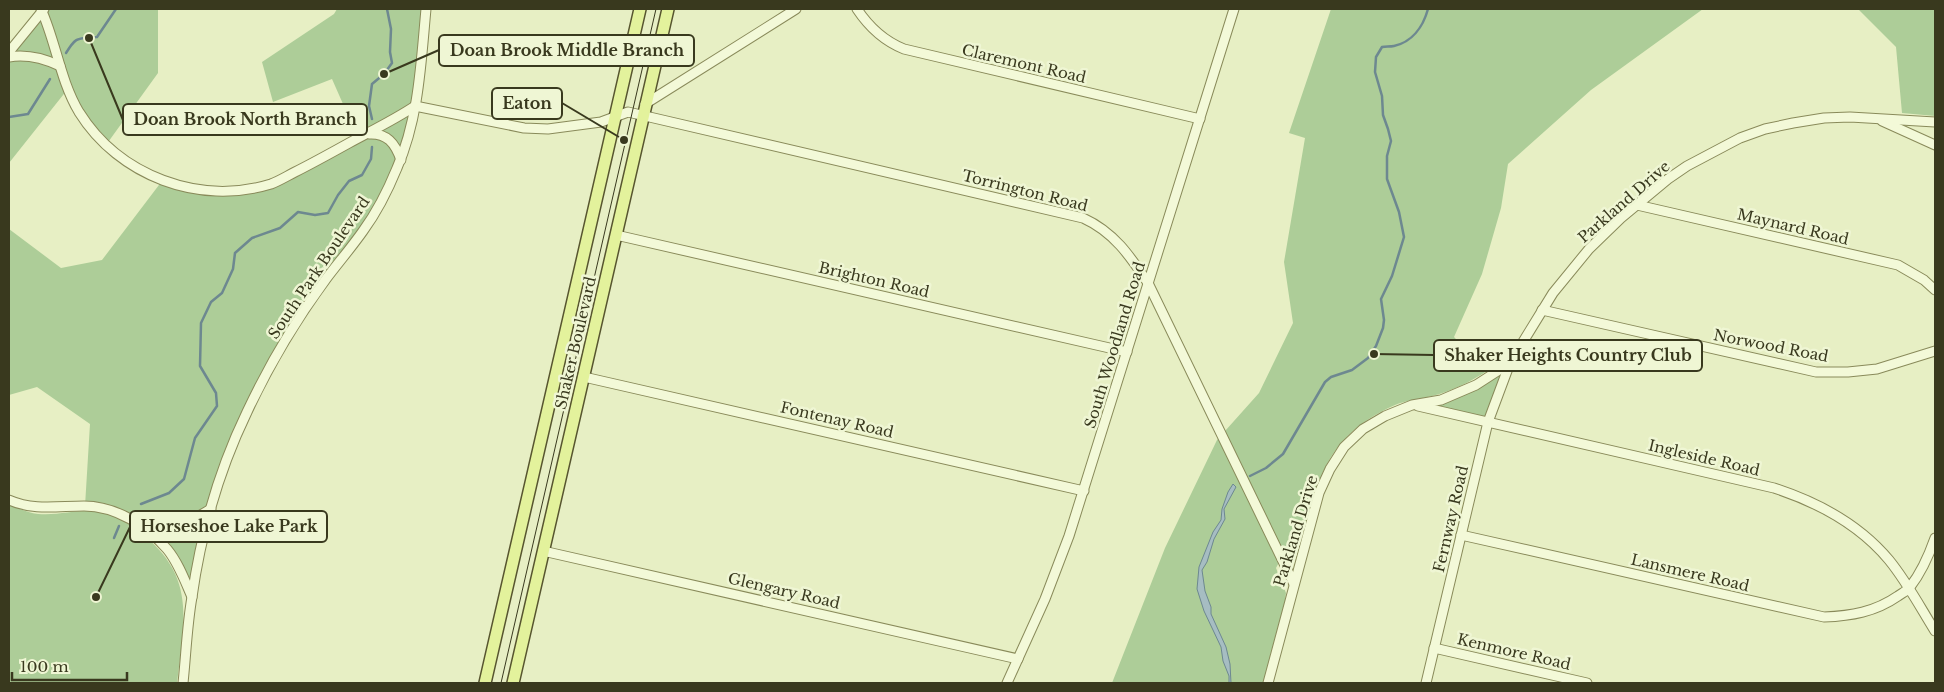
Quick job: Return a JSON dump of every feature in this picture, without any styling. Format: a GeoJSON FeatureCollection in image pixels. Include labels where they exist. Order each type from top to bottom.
{"type":"FeatureCollection","features":[{"type":"Feature","properties":{"kind":"main road","name":"Shaker Boulevard"},"geometry":{"type":"LineString","coordinates":[[485,683],[640,9]]}},
{"type":"Feature","properties":{"kind":"main road","name":"Shaker Boulevard"},"geometry":{"type":"LineString","coordinates":[[513,683],[616,235],[638,114],[647,103],[668,9]]}},
{"type":"Feature","properties":{"kind":"street","name":"South Park Boulevard"},"geometry":{"type":"LineString","coordinates":[[183,683],[192,597],[211,509],[224,465],[268,370],[297,320],[368,224],[401,160],[415,106],[426,9]]}},
{"type":"Feature","properties":{"kind":"street"},"geometry":{"type":"LineString","coordinates":[[647,103],[796,9]]}},
{"type":"Feature","properties":{"kind":"street","name":"Claremont Road"},"geometry":{"type":"LineString","coordinates":[[857,9],[868,24],[881,36],[904,49],[1200,118]]}},
{"type":"Feature","properties":{"kind":"street","name":"South Woodland Road"},"geometry":{"type":"LineString","coordinates":[[1007,683],[1045,599],[1084,491],[1234,9]]}},
{"type":"Feature","properties":{"kind":"street"},"geometry":{"type":"LineString","coordinates":[[42,10],[68,90],[80,113],[96,135],[112,151],[136,169],[162,181],[180,186],[225,192],[272,183],[415,106],[524,128],[548,129],[601,122],[625,112],[638,114]]}},
{"type":"Feature","properties":{"kind":"street"},"geometry":{"type":"LineString","coordinates":[[9,52],[42,10]]}},
{"type":"Feature","properties":{"kind":"street"},"geometry":{"type":"LineString","coordinates":[[9,57],[27,56],[44,59],[60,66]]}},
{"type":"Feature","properties":{"kind":"street","name":"Torrington Road"},"geometry":{"type":"LineString","coordinates":[[638,114],[1074,215],[1092,222],[1120,243],[1148,283],[1294,584]]}},
{"type":"Feature","properties":{"kind":"street","name":"Parkland Drive"},"geometry":{"type":"LineString","coordinates":[[1268,683],[1319,493],[1330,469],[1344,447],[1363,429],[1384,416],[1412,405],[1441,400],[1476,385],[1510,362],[1542,310],[1568,273],[1589,248],[1621,218],[1668,179],[1694,162],[1740,138],[1765,129],[1824,118],[1850,117],[1935,122]]}},
{"type":"Feature","properties":{"kind":"street","name":"Parkland Drive"},"geometry":{"type":"LineString","coordinates":[[1880,120],[1935,145]]}},
{"type":"Feature","properties":{"kind":"street"},"geometry":{"type":"LineString","coordinates":[[366,134],[382,134],[389,138],[398,151],[401,160]]}},
{"type":"Feature","properties":{"kind":"street","name":"Maynard Road"},"geometry":{"type":"LineString","coordinates":[[1637,206],[1898,265],[1924,280],[1935,290]]}},
{"type":"Feature","properties":{"kind":"street","name":"Brighton Road"},"geometry":{"type":"LineString","coordinates":[[616,235],[1127,352]]}},
{"type":"Feature","properties":{"kind":"street","name":"Norwood Road"},"geometry":{"type":"LineString","coordinates":[[1542,310],[1816,372],[1848,372],[1877,369],[1935,351]]}},
{"type":"Feature","properties":{"kind":"street","name":"Fernway Road"},"geometry":{"type":"LineString","coordinates":[[1426,683],[1488,422],[1510,362]]}},
{"type":"Feature","properties":{"kind":"street","name":"Fontenay Road"},"geometry":{"type":"LineString","coordinates":[[584,377],[1084,491]]}},
{"type":"Feature","properties":{"kind":"street","name":"Ingleside Road"},"geometry":{"type":"LineString","coordinates":[[1412,405],[1774,488],[1798,496],[1840,518],[1877,547],[1890,561],[1909,588],[1935,631]]}},
{"type":"Feature","properties":{"kind":"street"},"geometry":{"type":"LineString","coordinates":[[9,500],[33,507],[98,506],[137,522],[170,527],[192,520],[211,509]]}},
{"type":"Feature","properties":{"kind":"street"},"geometry":{"type":"LineString","coordinates":[[137,522],[167,549],[192,597]]}},
{"type":"Feature","properties":{"kind":"street","name":"Lansmere Road"},"geometry":{"type":"LineString","coordinates":[[1461,535],[1824,617],[1864,613],[1885,604],[1909,588]]}},
{"type":"Feature","properties":{"kind":"street"},"geometry":{"type":"LineString","coordinates":[[1909,588],[1925,562],[1935,538]]}},
{"type":"Feature","properties":{"kind":"street","name":"Glengary Road"},"geometry":{"type":"LineString","coordinates":[[543,551],[1018,660]]}},
{"type":"Feature","properties":{"kind":"street","name":"Kenmore Road"},"geometry":{"type":"LineString","coordinates":[[1434,648],[1587,683]]}},
{"type":"Feature","properties":{"kind":"green space"},"geometry":{"type":"Polygon","coordinates":[[[44,9],[158,9],[158,73],[106,145],[67,90],[9,163],[9,52],[44,9]]]}},
{"type":"Feature","properties":{"kind":"green space"},"geometry":{"type":"Polygon","coordinates":[[[337,9],[426,9],[415,106],[383,198],[297,320],[224,465],[192,597],[167,549],[137,522],[85,506],[90,424],[37,387],[9,395],[9,229],[61,268],[102,260],[162,181],[198,189],[272,183],[358,138],[332,79],[273,102],[262,62],[334,14],[337,9]]]}},
{"type":"Feature","properties":{"kind":"green space"},"geometry":{"type":"Polygon","coordinates":[[[1331,9],[1703,9],[1591,90],[1508,164],[1501,208],[1482,274],[1454,337],[1487,371],[1447,392],[1400,403],[1381,412],[1367,420],[1336,449],[1326,465],[1312,500],[1303,535],[1297,544],[1286,549],[1276,568],[1286,593],[1264,683],[1112,683],[1165,548],[1217,440],[1259,393],[1293,323],[1284,262],[1305,138],[1289,133],[1331,9]]]}},
{"type":"Feature","properties":{"kind":"green space"},"geometry":{"type":"Polygon","coordinates":[[[1858,9],[1935,9],[1935,116],[1902,113],[1896,47],[1858,9]]]}},
{"type":"Feature","properties":{"kind":"green space"},"geometry":{"type":"Polygon","coordinates":[[[1510,363],[1488,422],[1412,405],[1441,400],[1510,363]]]}},
{"type":"Feature","properties":{"kind":"green space"},"geometry":{"type":"Polygon","coordinates":[[[9,505],[38,514],[87,511],[108,513],[128,523],[160,550],[172,567],[179,584],[183,602],[184,621],[177,683],[9,683],[9,505]]]}},
{"type":"Feature","properties":{"kind":"water"},"geometry":{"type":"Polygon","coordinates":[[[1233,484],[1236,487],[1224,509],[1225,519],[1214,539],[1207,562],[1202,570],[1211,614],[1226,647],[1230,664],[1231,683],[1229,683],[1229,676],[1223,661],[1221,647],[1204,611],[1197,589],[1199,567],[1213,532],[1221,520],[1222,509],[1233,484]]]}},
{"type":"Feature","properties":{"kind":"waterway"},"geometry":{"type":"LineString","coordinates":[[66,53],[78,39],[97,37],[116,9]]}},
{"type":"Feature","properties":{"kind":"waterway"},"geometry":{"type":"LineString","coordinates":[[372,119],[369,106],[372,84],[384,74],[392,63],[390,52],[391,29],[387,9]]}},
{"type":"Feature","properties":{"kind":"waterway"},"geometry":{"type":"LineString","coordinates":[[1250,476],[1266,468],[1283,454],[1325,382],[1331,377],[1352,370],[1368,358],[1376,346],[1383,328],[1384,320],[1381,299],[1392,276],[1404,237],[1399,212],[1387,179],[1387,156],[1391,141],[1383,115],[1382,96],[1375,72],[1376,57],[1382,47],[1400,44],[1416,33],[1428,9]]}},
{"type":"Feature","properties":{"kind":"waterway"},"geometry":{"type":"LineString","coordinates":[[9,117],[28,114],[50,79]]}},
{"type":"Feature","properties":{"kind":"waterway"},"geometry":{"type":"LineString","coordinates":[[141,504],[169,493],[184,479],[195,438],[217,406],[216,393],[200,366],[201,323],[211,302],[222,293],[233,269],[235,253],[252,238],[280,228],[298,212],[315,215],[328,213],[338,195],[349,181],[362,175],[371,159],[372,147]]}},
{"type":"Feature","properties":{"kind":"waterway"},"geometry":{"type":"LineString","coordinates":[[114,538],[119,526]]}},
{"type":"Feature","properties":{"kind":"tram line"},"geometry":{"type":"LineString","coordinates":[[501,683],[656,9]]}},
{"type":"Feature","properties":{"kind":"place","name":"Doan Brook North Branch"},"geometry":{"type":"Point","coordinates":[89,38]}},
{"type":"Feature","properties":{"kind":"place","name":"Doan Brook Middle Branch"},"geometry":{"type":"Point","coordinates":[384,74]}},
{"type":"Feature","properties":{"kind":"place","name":"Eaton"},"geometry":{"type":"Point","coordinates":[624,140]}},
{"type":"Feature","properties":{"kind":"place","name":"Shaker Heights Country Club"},"geometry":{"type":"Point","coordinates":[1374,354]}},
{"type":"Feature","properties":{"kind":"place","name":"Horseshoe Lake Park"},"geometry":{"type":"Point","coordinates":[96,597]}}]}
